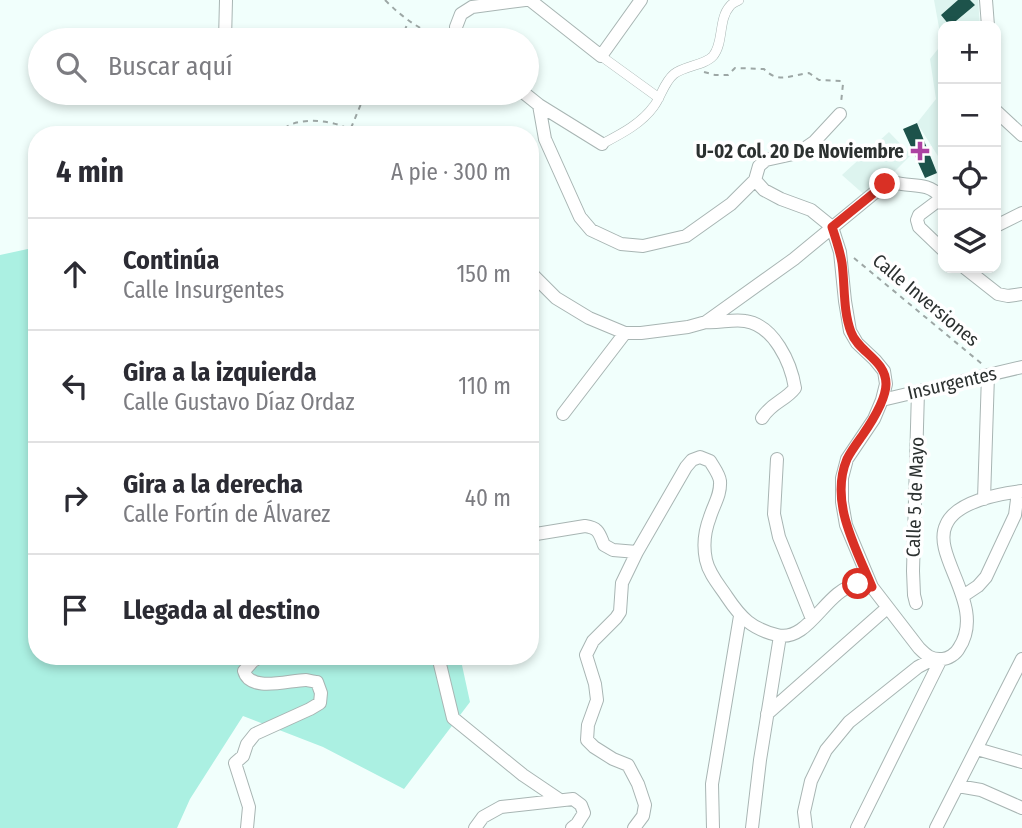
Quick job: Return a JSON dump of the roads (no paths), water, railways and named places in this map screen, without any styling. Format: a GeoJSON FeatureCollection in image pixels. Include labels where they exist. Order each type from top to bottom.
{"type":"FeatureCollection","features":[{"type":"Feature","properties":{"kind":"street"},"geometry":{"type":"LineString","coordinates":[[225,28],[226,0]]}},
{"type":"Feature","properties":{"kind":"street"},"geometry":{"type":"LineString","coordinates":[[456,28],[461,14],[472,7],[528,0],[659,98]]}},
{"type":"Feature","properties":{"kind":"street"},"geometry":{"type":"LineString","coordinates":[[601,56],[641,0]]}},
{"type":"Feature","properties":{"kind":"street"},"geometry":{"type":"LineString","coordinates":[[540,105],[602,145],[634,126],[653,107],[671,76],[714,56],[724,18],[730,6],[739,0]]}},
{"type":"Feature","properties":{"kind":"street"},"geometry":{"type":"LineString","coordinates":[[986,0],[988,21]]}},
{"type":"Feature","properties":{"kind":"street"},"geometry":{"type":"LineString","coordinates":[[540,105],[545,139],[580,217],[591,230],[621,244],[643,246],[686,236],[731,204],[755,180],[759,166],[766,160],[798,153],[814,142],[840,114]]}},
{"type":"Feature","properties":{"kind":"street"},"geometry":{"type":"LineString","coordinates":[[1001,116],[1022,135]]}},
{"type":"Feature","properties":{"kind":"street"},"geometry":{"type":"LineString","coordinates":[[755,180],[765,190],[781,199],[811,210],[832,227],[840,252],[850,331],[856,343],[884,371],[886,384],[874,419],[847,459],[842,478],[846,525],[872,587],[919,648],[937,659]]}},
{"type":"Feature","properties":{"kind":"street"},"geometry":{"type":"LineString","coordinates":[[706,322],[794,259],[885,184],[893,181],[923,186],[938,193],[939,200],[919,215],[917,220],[919,227],[938,244]]}},
{"type":"Feature","properties":{"kind":"street"},"geometry":{"type":"LineString","coordinates":[[1001,224],[1022,214]]}},
{"type":"Feature","properties":{"kind":"street"},"geometry":{"type":"LineString","coordinates":[[971,273],[998,294],[1022,294]]}},
{"type":"Feature","properties":{"kind":"street"},"geometry":{"type":"LineString","coordinates":[[539,281],[556,298],[589,318],[625,334],[688,327],[706,322],[745,321],[760,326],[775,340],[789,367],[795,388],[792,393],[771,406],[762,418]]}},
{"type":"Feature","properties":{"kind":"street"},"geometry":{"type":"LineString","coordinates":[[563,414],[625,334]]}},
{"type":"Feature","properties":{"kind":"street","name":"Insurgentes"},"geometry":{"type":"LineString","coordinates":[[882,400],[1022,367]]}},
{"type":"Feature","properties":{"kind":"street"},"geometry":{"type":"LineString","coordinates":[[984,499],[988,375]]}},
{"type":"Feature","properties":{"kind":"street","name":"Calle 5 de Mayo"},"geometry":{"type":"LineString","coordinates":[[916,603],[913,571],[918,391]]}},
{"type":"Feature","properties":{"kind":"street"},"geometry":{"type":"LineString","coordinates":[[634,828],[643,817],[645,805],[628,765],[613,759],[587,740],[588,725],[597,700],[586,654],[620,611],[622,583],[637,551],[692,460],[700,457],[710,461],[720,480],[720,493],[705,535],[706,562],[740,617],[755,628],[780,636],[792,635],[848,587],[858,584],[872,587]]}},
{"type":"Feature","properties":{"kind":"street"},"geometry":{"type":"LineString","coordinates":[[777,459],[774,514],[779,537],[812,619]]}},
{"type":"Feature","properties":{"kind":"street"},"geometry":{"type":"LineString","coordinates":[[806,828],[804,812],[811,781],[826,750],[849,722],[918,667],[937,659],[945,659],[957,652],[964,640],[967,625],[963,596],[943,544],[947,522],[954,513],[984,499],[1020,491],[1015,515],[986,576],[978,586],[963,596]]}},
{"type":"Feature","properties":{"kind":"street"},"geometry":{"type":"LineString","coordinates":[[539,534],[585,526],[594,528],[604,545],[613,550],[637,551]]}},
{"type":"Feature","properties":{"kind":"street"},"geometry":{"type":"LineString","coordinates":[[767,714],[887,608]]}},
{"type":"Feature","properties":{"kind":"street"},"geometry":{"type":"LineString","coordinates":[[713,828],[712,784],[740,617]]}},
{"type":"Feature","properties":{"kind":"street"},"geometry":{"type":"LineString","coordinates":[[752,828],[780,636]]}},
{"type":"Feature","properties":{"kind":"street"},"geometry":{"type":"LineString","coordinates":[[857,828],[937,659]]}},
{"type":"Feature","properties":{"kind":"street"},"geometry":{"type":"LineString","coordinates":[[936,828],[1022,659]]}},
{"type":"Feature","properties":{"kind":"street"},"geometry":{"type":"LineString","coordinates":[[247,828],[249,807],[235,763],[243,756],[247,744],[255,734],[320,703],[321,693],[317,682],[306,680],[268,683],[248,680],[244,671],[249,665]]}},
{"type":"Feature","properties":{"kind":"street"},"geometry":{"type":"LineString","coordinates":[[440,665],[453,718],[523,775],[560,800]]}},
{"type":"Feature","properties":{"kind":"street"},"geometry":{"type":"LineString","coordinates":[[977,750],[1022,762]]}},
{"type":"Feature","properties":{"kind":"street"},"geometry":{"type":"LineString","coordinates":[[958,786],[981,790],[1022,808]]}},
{"type":"Feature","properties":{"kind":"street"},"geometry":{"type":"LineString","coordinates":[[475,828],[483,817],[501,807],[573,799],[581,804],[584,813],[572,828]]}},
{"type":"Feature","properties":{"kind":"place","name":"U-02 Col. 20 De Noviembre"},"geometry":{"type":"Point","coordinates":[920,151]}}]}
